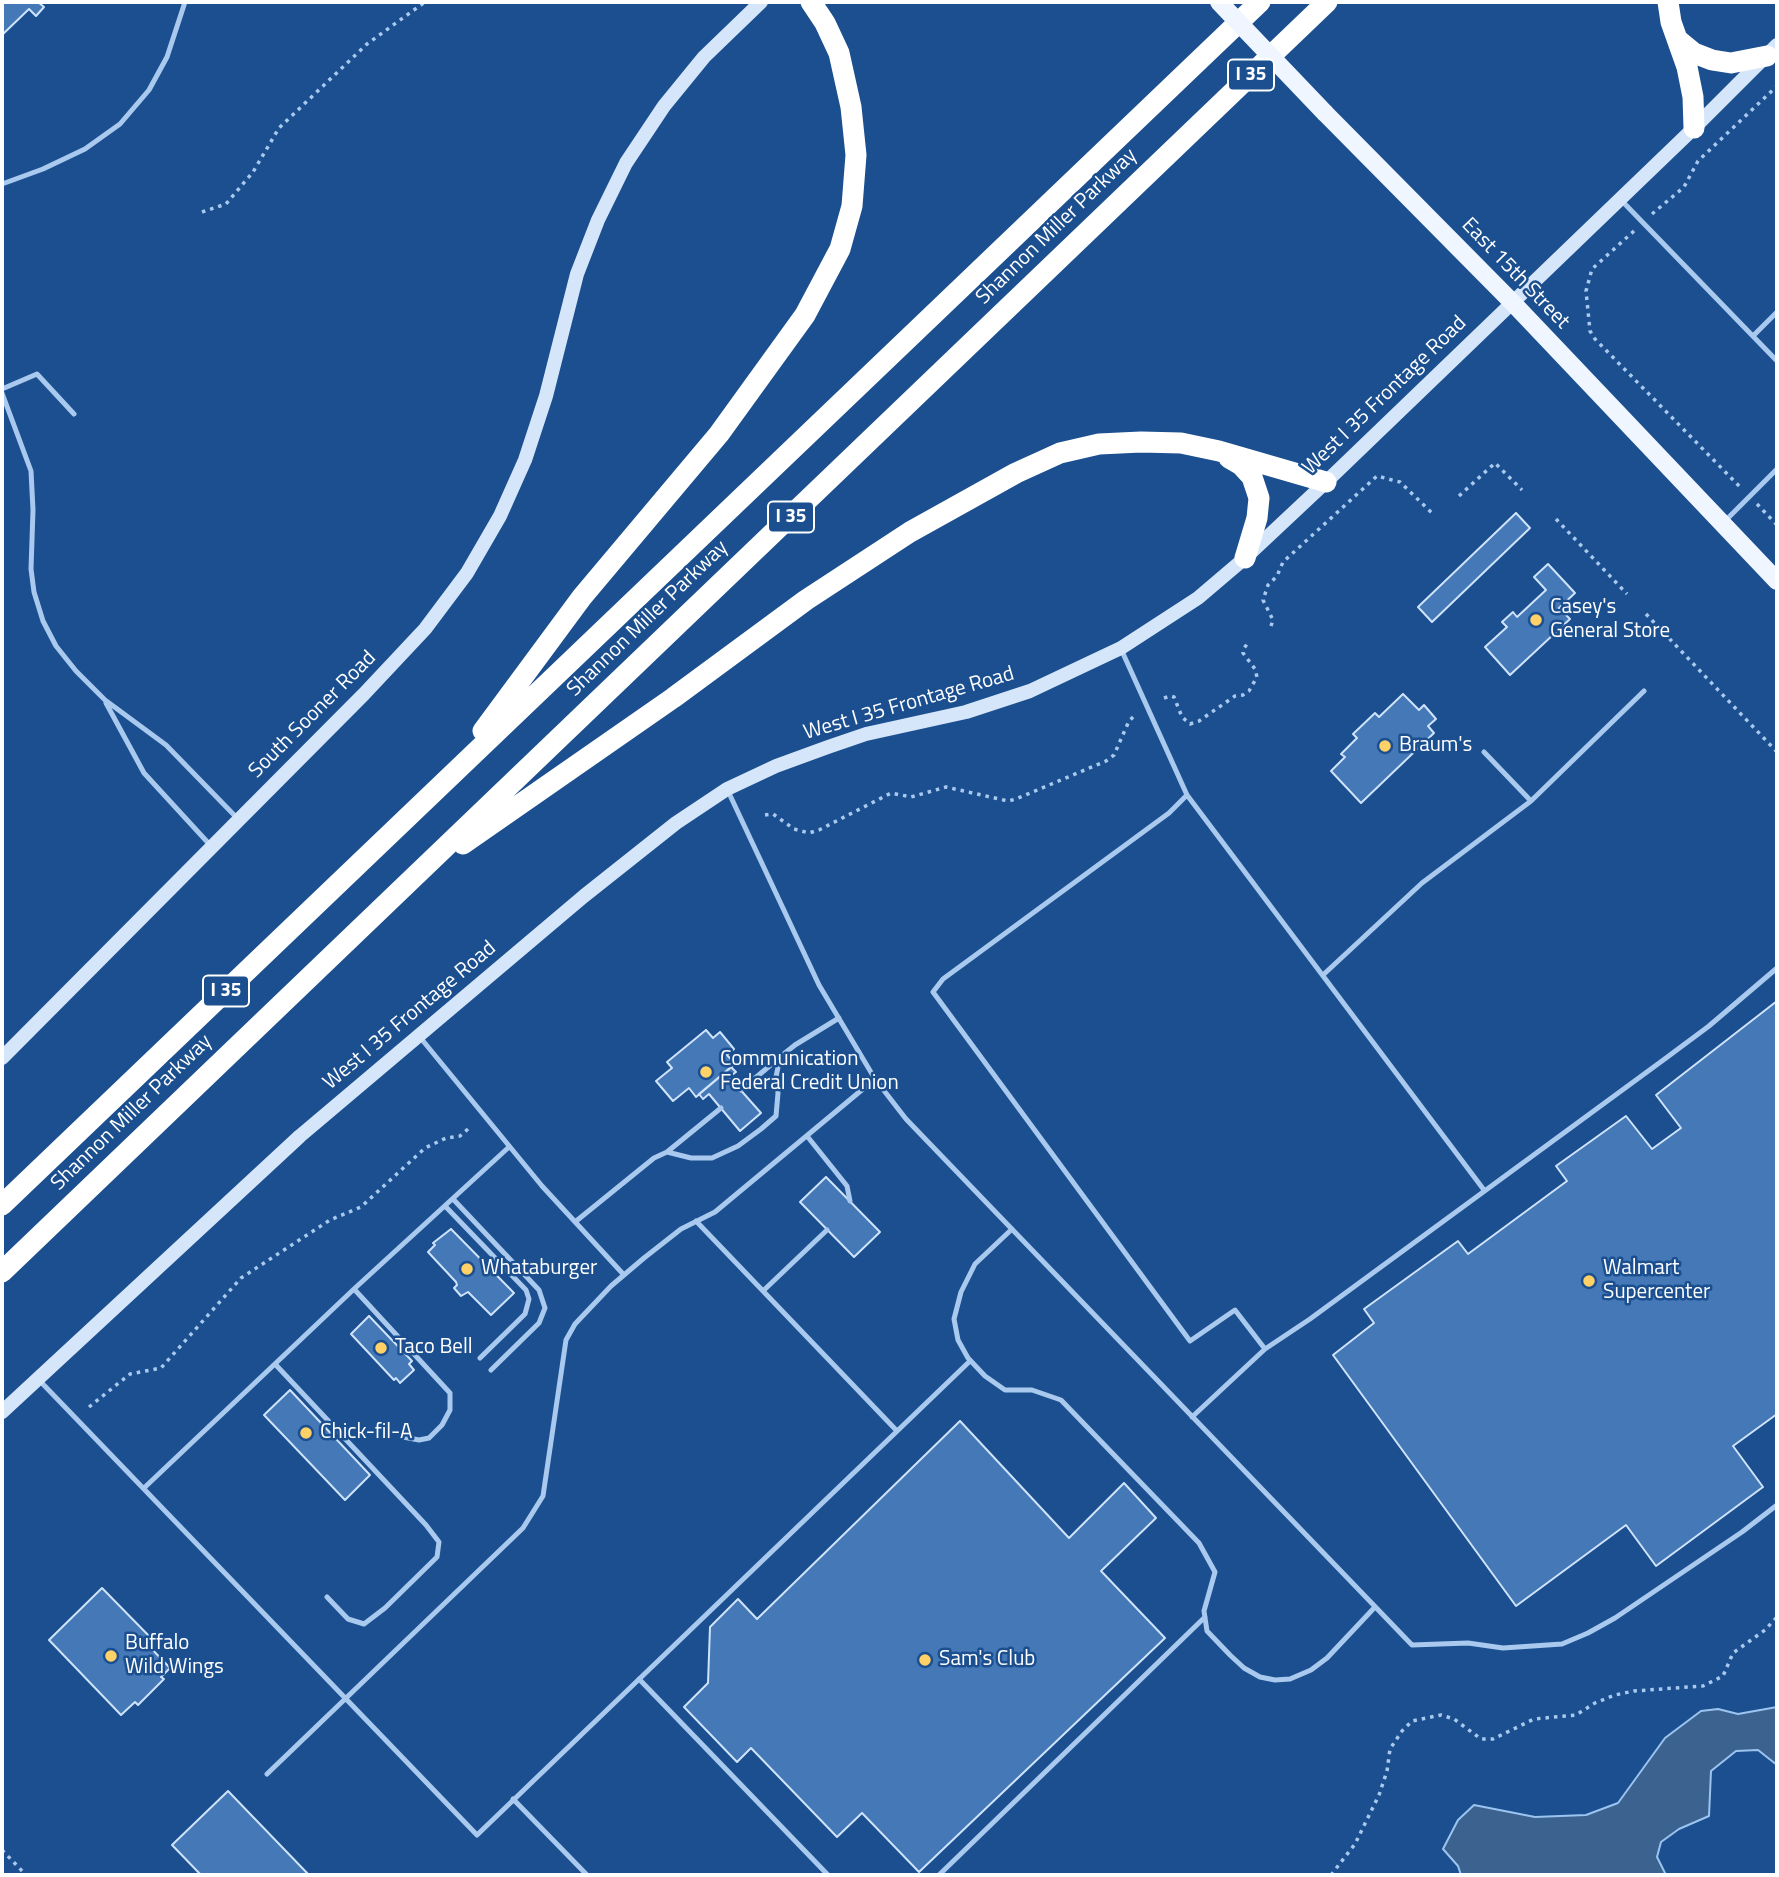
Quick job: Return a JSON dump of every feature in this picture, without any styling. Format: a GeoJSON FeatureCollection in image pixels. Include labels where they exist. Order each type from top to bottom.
{"type":"FeatureCollection","features":[{"type":"Feature","properties":{"kind":"highway"},"geometry":{"type":"LineString","coordinates":[[450,776],[582,597],[719,434],[805,315],[835,259],[852,206],[856,155],[851,107],[839,53],[825,23],[811,2]]}},
{"type":"Feature","properties":{"kind":"highway","name":"Shannon Miller Parkway"},"geometry":{"type":"LineString","coordinates":[[2,1205],[1260,2]]}},
{"type":"Feature","properties":{"kind":"highway","name":"Shannon Miller Parkway"},"geometry":{"type":"LineString","coordinates":[[2,1272],[1327,2]]}},
{"type":"Feature","properties":{"kind":"highway"},"geometry":{"type":"LineString","coordinates":[[1668,2],[1671,22],[1687,67],[1693,97],[1694,128]]}},
{"type":"Feature","properties":{"kind":"highway"},"geometry":{"type":"LineString","coordinates":[[1677,39],[1694,53],[1712,60],[1731,62],[1772,51]]}},
{"type":"Feature","properties":{"kind":"highway"},"geometry":{"type":"LineString","coordinates":[[407,884],[673,698],[806,600],[910,533],[1016,473],[1060,453],[1099,444],[1181,443],[1219,451],[1326,482]]}},
{"type":"Feature","properties":{"kind":"highway"},"geometry":{"type":"LineString","coordinates":[[1219,451],[1241,465],[1252,477],[1259,498],[1257,518],[1245,558]]}},
{"type":"Feature","properties":{"kind":"main road","name":"East 15th Street"},"geometry":{"type":"LineString","coordinates":[[1219,2],[1512,302],[1777,581]]}},
{"type":"Feature","properties":{"kind":"street","name":"South Sooner Road"},"geometry":{"type":"LineString","coordinates":[[2,1058],[364,694],[425,629],[467,573],[500,516],[525,460],[546,396],[577,274],[597,219],[626,163],[664,106],[696,67],[761,2]]}},
{"type":"Feature","properties":{"kind":"street","name":"West I 35 Frontage Road"},"geometry":{"type":"LineString","coordinates":[[2,1412],[300,1136],[628,859],[727,789],[776,766],[866,734],[966,712],[1030,691],[1121,648],[1198,597],[1245,558],[1326,482],[1772,51]]}},
{"type":"Feature","properties":{"kind":"lane"},"geometry":{"type":"LineString","coordinates":[[2,184],[43,169],[85,149],[120,124],[149,90],[167,57],[185,2]]}},
{"type":"Feature","properties":{"kind":"lane"},"geometry":{"type":"LineString","coordinates":[[1620,199],[1777,361]]}},
{"type":"Feature","properties":{"kind":"lane"},"geometry":{"type":"LineString","coordinates":[[1753,336],[1777,312]]}},
{"type":"Feature","properties":{"kind":"lane"},"geometry":{"type":"LineString","coordinates":[[74,414],[37,374],[2,391],[30,471],[33,510],[31,569],[34,592],[43,621],[56,646],[76,671],[105,700],[166,745],[238,820]]}},
{"type":"Feature","properties":{"kind":"lane"},"geometry":{"type":"LineString","coordinates":[[1722,523],[1777,469]]}},
{"type":"Feature","properties":{"kind":"lane"},"geometry":{"type":"LineString","coordinates":[[1121,648],[1187,795],[1484,1190]]}},
{"type":"Feature","properties":{"kind":"lane"},"geometry":{"type":"LineString","coordinates":[[1323,975],[1422,883],[1531,801],[1644,691]]}},
{"type":"Feature","properties":{"kind":"lane"},"geometry":{"type":"LineString","coordinates":[[105,700],[144,773],[212,847]]}},
{"type":"Feature","properties":{"kind":"lane"},"geometry":{"type":"LineString","coordinates":[[1484,752],[1531,801]]}},
{"type":"Feature","properties":{"kind":"lane"},"geometry":{"type":"LineString","coordinates":[[727,789],[819,985],[875,1079],[906,1119],[1412,1645],[1468,1643],[1503,1648],[1562,1644],[1615,1618],[1742,1532],[1777,1505]]}},
{"type":"Feature","properties":{"kind":"lane"},"geometry":{"type":"LineString","coordinates":[[1187,795],[1169,813],[943,979],[933,992],[1190,1341],[1235,1310],[1265,1349]]}},
{"type":"Feature","properties":{"kind":"lane"},"geometry":{"type":"LineString","coordinates":[[1192,1417],[1265,1349],[1311,1319],[1709,1026],[1777,968]]}},
{"type":"Feature","properties":{"kind":"lane"},"geometry":{"type":"LineString","coordinates":[[741,1090],[795,1045],[839,1018]]}},
{"type":"Feature","properties":{"kind":"lane"},"geometry":{"type":"LineString","coordinates":[[419,1037],[509,1147],[624,1275]]}},
{"type":"Feature","properties":{"kind":"lane"},"geometry":{"type":"LineString","coordinates":[[667,1152],[712,1158],[738,1146],[768,1123],[776,1116],[776,1077],[780,1058]]}},
{"type":"Feature","properties":{"kind":"lane"},"geometry":{"type":"LineString","coordinates":[[267,1774],[523,1528],[543,1496],[566,1340],[575,1324],[624,1275],[681,1229],[715,1212],[875,1079]]}},
{"type":"Feature","properties":{"kind":"lane"},"geometry":{"type":"LineString","coordinates":[[575,1222],[721,1108]]}},
{"type":"Feature","properties":{"kind":"lane"},"geometry":{"type":"LineString","coordinates":[[807,1136],[847,1186],[850,1201]]}},
{"type":"Feature","properties":{"kind":"lane"},"geometry":{"type":"LineString","coordinates":[[144,1488],[509,1147]]}},
{"type":"Feature","properties":{"kind":"lane"},"geometry":{"type":"LineString","coordinates":[[453,1199],[539,1290],[545,1308],[539,1323],[491,1370]]}},
{"type":"Feature","properties":{"kind":"lane"},"geometry":{"type":"LineString","coordinates":[[445,1206],[526,1290],[529,1299],[525,1314],[480,1358]]}},
{"type":"Feature","properties":{"kind":"lane"},"geometry":{"type":"LineString","coordinates":[[696,1221],[897,1431]]}},
{"type":"Feature","properties":{"kind":"lane"},"geometry":{"type":"LineString","coordinates":[[1012,1229],[975,1264],[961,1292],[954,1319],[958,1340],[971,1361],[985,1376],[1005,1390],[1032,1390],[1061,1400],[1183,1524],[1199,1543],[1214,1572],[1204,1611],[1207,1631],[1244,1668],[1259,1677],[1290,1679],[1311,1670],[1326,1658],[1375,1607]]}},
{"type":"Feature","properties":{"kind":"lane"},"geometry":{"type":"LineString","coordinates":[[763,1292],[827,1230]]}},
{"type":"Feature","properties":{"kind":"lane"},"geometry":{"type":"LineString","coordinates":[[354,1289],[450,1393],[450,1410],[442,1425],[429,1437],[419,1440],[403,1437]]}},
{"type":"Feature","properties":{"kind":"lane"},"geometry":{"type":"LineString","coordinates":[[37,1378],[477,1835],[971,1361]]}},
{"type":"Feature","properties":{"kind":"lane"},"geometry":{"type":"LineString","coordinates":[[275,1364],[439,1542],[437,1557],[385,1608],[364,1624],[348,1619],[327,1597]]}},
{"type":"Feature","properties":{"kind":"lane"},"geometry":{"type":"LineString","coordinates":[[939,1875],[1205,1617]]}},
{"type":"Feature","properties":{"kind":"lane"},"geometry":{"type":"LineString","coordinates":[[639,1679],[828,1875]]}},
{"type":"Feature","properties":{"kind":"lane"},"geometry":{"type":"LineString","coordinates":[[513,1799],[586,1875]]}},
{"type":"Feature","properties":{"kind":"path"},"geometry":{"type":"LineString","coordinates":[[202,212],[226,204],[253,172],[279,128],[368,44],[425,2]]}},
{"type":"Feature","properties":{"kind":"path"},"geometry":{"type":"LineString","coordinates":[[1659,209],[1685,187],[1698,161],[1777,86]]}},
{"type":"Feature","properties":{"kind":"path"},"geometry":{"type":"LineString","coordinates":[[1630,234],[1592,269],[1586,291],[1590,331],[1731,478]]}},
{"type":"Feature","properties":{"kind":"path"},"geometry":{"type":"LineString","coordinates":[[1458,496],[1495,463],[1522,490]]}},
{"type":"Feature","properties":{"kind":"path"},"geometry":{"type":"LineString","coordinates":[[1271,626],[1273,620],[1263,600],[1283,562],[1377,476],[1399,482],[1434,515]]}},
{"type":"Feature","properties":{"kind":"path"},"geometry":{"type":"LineString","coordinates":[[1767,515],[1777,526]]}},
{"type":"Feature","properties":{"kind":"path"},"geometry":{"type":"LineString","coordinates":[[1556,519],[1627,594]]}},
{"type":"Feature","properties":{"kind":"path"},"geometry":{"type":"LineString","coordinates":[[1646,614],[1777,752]]}},
{"type":"Feature","properties":{"kind":"path"},"geometry":{"type":"LineString","coordinates":[[1164,698],[1174,697],[1182,717],[1190,724],[1199,721],[1235,696],[1243,695],[1257,677],[1255,669],[1242,650],[1247,644]]}},
{"type":"Feature","properties":{"kind":"path"},"geometry":{"type":"LineString","coordinates":[[765,815],[773,814],[794,830],[809,833],[891,793],[911,797],[946,787],[1008,801],[1016,799],[1107,761],[1114,755],[1129,721],[1136,714]]}},
{"type":"Feature","properties":{"kind":"path"},"geometry":{"type":"LineString","coordinates":[[89,1407],[130,1374],[161,1367],[241,1278],[330,1220],[361,1207],[425,1148],[446,1138],[460,1136],[468,1129]]}},
{"type":"Feature","properties":{"kind":"path"},"geometry":{"type":"LineString","coordinates":[[1331,1875],[1355,1844],[1387,1771],[1390,1749],[1412,1721],[1441,1715],[1454,1719],[1481,1739],[1493,1739],[1534,1719],[1576,1715],[1615,1695],[1703,1686],[1723,1676],[1733,1653],[1765,1630],[1777,1617]]}},
{"type":"Feature","properties":{"kind":"path"},"geometry":{"type":"LineString","coordinates":[[2,1850],[26,1875]]}},
{"type":"Feature","properties":{"kind":"water"},"geometry":{"type":"Polygon","coordinates":[[[1777,1707],[1777,1765],[1758,1750],[1736,1751],[1711,1771],[1709,1816],[1679,1829],[1661,1842],[1657,1857],[1666,1875],[1461,1875],[1458,1866],[1443,1849],[1458,1820],[1474,1805],[1535,1817],[1586,1815],[1618,1803],[1665,1738],[1701,1711],[1718,1709],[1738,1714],[1777,1707]]]}},
{"type":"Feature","properties":{"kind":"building"},"geometry":{"type":"Polygon","coordinates":[[[2,2],[38,2],[44,7],[36,16],[29,9],[2,35],[2,2]]]}},
{"type":"Feature","properties":{"kind":"building","name":"Casey's General Store"},"geometry":{"type":"Polygon","coordinates":[[[1516,513],[1530,528],[1432,622],[1418,607],[1516,513]]]}},
{"type":"Feature","properties":{"kind":"building","name":"Casey's General Store"},"geometry":{"type":"Polygon","coordinates":[[[1548,564],[1575,593],[1559,608],[1570,619],[1510,675],[1485,647],[1507,627],[1502,622],[1513,612],[1517,617],[1546,590],[1534,577],[1548,564]]]}},
{"type":"Feature","properties":{"kind":"building","name":"Braum's"},"geometry":{"type":"Polygon","coordinates":[[[1403,694],[1419,710],[1424,705],[1436,719],[1428,726],[1434,733],[1361,803],[1331,771],[1345,757],[1341,754],[1357,738],[1353,734],[1375,713],[1379,717],[1403,694]]]}},
{"type":"Feature","properties":{"kind":"building","name":"Walmart Supercenter"},"geometry":{"type":"Polygon","coordinates":[[[1777,1001],[1777,1414],[1733,1446],[1763,1487],[1656,1566],[1626,1525],[1516,1606],[1333,1355],[1374,1323],[1364,1309],[1458,1241],[1468,1254],[1567,1181],[1556,1166],[1626,1116],[1652,1149],[1681,1128],[1656,1095],[1777,1001]]]}},
{"type":"Feature","properties":{"kind":"building"},"geometry":{"type":"Polygon","coordinates":[[[706,1030],[713,1038],[720,1032],[734,1049],[727,1055],[735,1064],[696,1097],[689,1088],[673,1101],[656,1081],[672,1068],[667,1062],[706,1030]]]}},
{"type":"Feature","properties":{"kind":"building"},"geometry":{"type":"Polygon","coordinates":[[[731,1067],[736,1072],[729,1077],[761,1113],[740,1131],[709,1094],[703,1099],[699,1094],[731,1067]]]}},
{"type":"Feature","properties":{"kind":"building"},"geometry":{"type":"Polygon","coordinates":[[[826,1177],[880,1232],[854,1257],[800,1202],[826,1177]]]}},
{"type":"Feature","properties":{"kind":"building","name":"Whataburger"},"geometry":{"type":"Polygon","coordinates":[[[451,1229],[514,1293],[491,1315],[468,1292],[461,1296],[454,1288],[456,1282],[428,1252],[435,1245],[433,1243],[451,1229]]]}},
{"type":"Feature","properties":{"kind":"building","name":"Taco Bell"},"geometry":{"type":"Polygon","coordinates":[[[369,1316],[412,1361],[409,1364],[414,1370],[400,1383],[396,1378],[394,1380],[351,1334],[369,1316]]]}},
{"type":"Feature","properties":{"kind":"building","name":"Chick-fil-A"},"geometry":{"type":"Polygon","coordinates":[[[290,1390],[370,1475],[345,1500],[264,1415],[290,1390]]]}},
{"type":"Feature","properties":{"kind":"building","name":"Sam's Club"},"geometry":{"type":"Polygon","coordinates":[[[960,1421],[1069,1538],[1124,1483],[1156,1518],[1101,1571],[1165,1638],[919,1872],[862,1813],[837,1837],[751,1748],[737,1762],[684,1707],[708,1683],[710,1627],[738,1599],[757,1619],[960,1421]]]}},
{"type":"Feature","properties":{"kind":"building","name":"Buffalo Wild Wings"},"geometry":{"type":"Polygon","coordinates":[[[102,1588],[151,1638],[146,1643],[170,1668],[161,1677],[164,1679],[138,1705],[135,1702],[121,1715],[49,1640],[102,1588]]]}},
{"type":"Feature","properties":{"kind":"building"},"geometry":{"type":"Polygon","coordinates":[[[228,1791],[309,1875],[201,1875],[172,1845],[228,1791]]]}},
{"type":"Feature","properties":{"kind":"place","name":"Casey's General Store"},"geometry":{"type":"Point","coordinates":[1536,620]}},
{"type":"Feature","properties":{"kind":"place","name":"Braum's"},"geometry":{"type":"Point","coordinates":[1385,746]}},
{"type":"Feature","properties":{"kind":"place","name":"Communication Federal Credit Union"},"geometry":{"type":"Point","coordinates":[706,1072]}},
{"type":"Feature","properties":{"kind":"place","name":"Whataburger"},"geometry":{"type":"Point","coordinates":[467,1269]}},
{"type":"Feature","properties":{"kind":"place","name":"Walmart Supercenter"},"geometry":{"type":"Point","coordinates":[1589,1281]}},
{"type":"Feature","properties":{"kind":"place","name":"Taco Bell"},"geometry":{"type":"Point","coordinates":[381,1348]}},
{"type":"Feature","properties":{"kind":"place","name":"Chick-fil-A"},"geometry":{"type":"Point","coordinates":[306,1433]}},
{"type":"Feature","properties":{"kind":"place","name":"Buffalo Wild Wings"},"geometry":{"type":"Point","coordinates":[111,1656]}},
{"type":"Feature","properties":{"kind":"place","name":"Sam's Club"},"geometry":{"type":"Point","coordinates":[925,1660]}}]}
